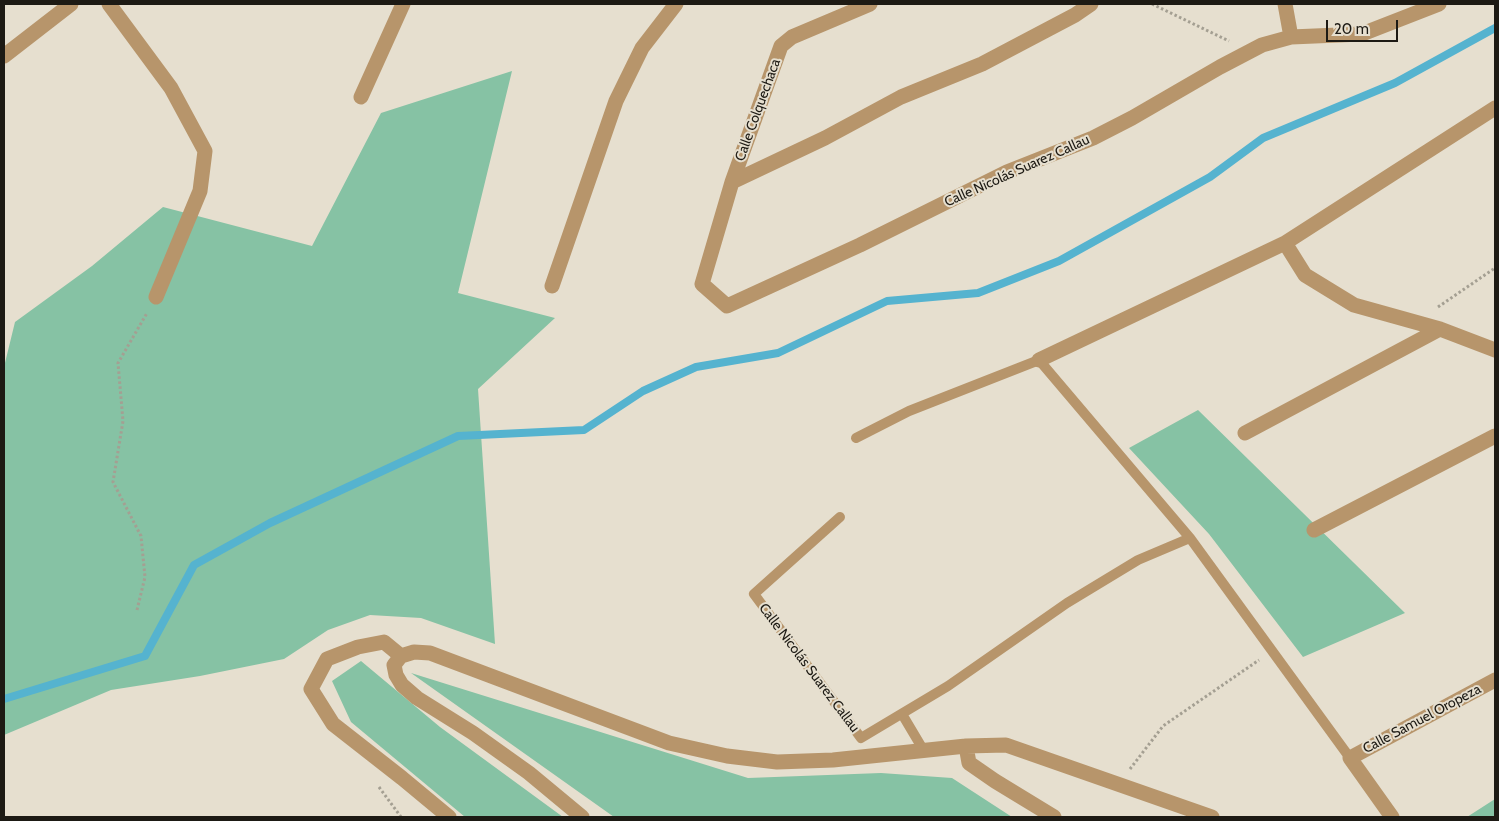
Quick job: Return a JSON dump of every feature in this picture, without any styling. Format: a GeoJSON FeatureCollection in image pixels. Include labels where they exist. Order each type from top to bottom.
{"type":"FeatureCollection","features":[{"type":"Feature","properties":{"kind":"street"},"geometry":{"type":"LineString","coordinates":[[4,56],[72,4]]}},
{"type":"Feature","properties":{"kind":"street"},"geometry":{"type":"LineString","coordinates":[[109,4],[171,88],[205,151],[200,191],[156,297]]}},
{"type":"Feature","properties":{"kind":"street"},"geometry":{"type":"LineString","coordinates":[[361,97],[403,4]]}},
{"type":"Feature","properties":{"kind":"street"},"geometry":{"type":"LineString","coordinates":[[552,286],[616,101],[642,48],[676,4]]}},
{"type":"Feature","properties":{"kind":"street","name":"Calle Colquechaca"},"geometry":{"type":"LineString","coordinates":[[732,182],[781,46],[792,37],[870,4]]}},
{"type":"Feature","properties":{"kind":"street"},"geometry":{"type":"LineString","coordinates":[[732,182],[825,138],[901,97],[982,64],[1075,15],[1091,4]]}},
{"type":"Feature","properties":{"kind":"street"},"geometry":{"type":"LineString","coordinates":[[1284,4],[1291,37]]}},
{"type":"Feature","properties":{"kind":"street","name":"Calle Nicolás Suarez Callau"},"geometry":{"type":"LineString","coordinates":[[732,182],[702,284],[727,306],[860,245],[1006,172],[1093,138],[1262,45],[1291,37],[1362,34],[1440,4]]}},
{"type":"Feature","properties":{"kind":"street"},"geometry":{"type":"LineString","coordinates":[[1039,360],[1285,243],[1495,108]]}},
{"type":"Feature","properties":{"kind":"street"},"geometry":{"type":"LineString","coordinates":[[1285,243],[1305,276],[1354,304],[1440,330],[1495,350]]}},
{"type":"Feature","properties":{"kind":"street"},"geometry":{"type":"LineString","coordinates":[[1245,433],[1440,330]]}},
{"type":"Feature","properties":{"kind":"street"},"geometry":{"type":"LineString","coordinates":[[1314,530],[1495,436]]}},
{"type":"Feature","properties":{"kind":"street"},"geometry":{"type":"LineString","coordinates":[[401,656],[384,642],[358,647],[327,659],[311,689],[332,724],[449,817]]}},
{"type":"Feature","properties":{"kind":"street"},"geometry":{"type":"LineString","coordinates":[[582,817],[528,773],[473,733],[417,698],[402,685],[396,675],[394,665],[401,656],[414,652],[430,653],[669,743],[727,756],[777,762],[833,760],[966,746],[1006,745],[1212,817]]}},
{"type":"Feature","properties":{"kind":"street","name":"Calle Samuel Oropeza"},"geometry":{"type":"LineString","coordinates":[[1350,758],[1495,680]]}},
{"type":"Feature","properties":{"kind":"street"},"geometry":{"type":"LineString","coordinates":[[966,746],[969,763],[1054,817]]}},
{"type":"Feature","properties":{"kind":"street"},"geometry":{"type":"LineString","coordinates":[[1350,758],[1392,817]]}},
{"type":"Feature","properties":{"kind":"lane"},"geometry":{"type":"LineString","coordinates":[[856,438],[909,410],[1039,360],[1190,538],[1350,758]]}},
{"type":"Feature","properties":{"kind":"lane","name":"Calle Nicolás Suarez Callau"},"geometry":{"type":"LineString","coordinates":[[840,517],[754,594],[861,738],[902,714]]}},
{"type":"Feature","properties":{"kind":"lane"},"geometry":{"type":"LineString","coordinates":[[924,751],[902,714],[948,686],[1066,603],[1138,560],[1190,538]]}},
{"type":"Feature","properties":{"kind":"path"},"geometry":{"type":"LineString","coordinates":[[1152,4],[1250,51]]}},
{"type":"Feature","properties":{"kind":"path"},"geometry":{"type":"LineString","coordinates":[[1417,323],[1495,268]]}},
{"type":"Feature","properties":{"kind":"path"},"geometry":{"type":"LineString","coordinates":[[137,610],[145,577],[141,536],[114,482],[123,421],[118,362],[156,297]]}},
{"type":"Feature","properties":{"kind":"path"},"geometry":{"type":"LineString","coordinates":[[1118,784],[1163,726],[1272,651]]}},
{"type":"Feature","properties":{"kind":"green space"},"geometry":{"type":"Polygon","coordinates":[[[512,71],[458,293],[555,318],[478,389],[495,644],[421,618],[370,615],[328,630],[284,659],[200,676],[111,690],[4,735],[4,367],[15,322],[92,266],[163,207],[312,246],[381,113],[512,71]]]}},
{"type":"Feature","properties":{"kind":"green space"},"geometry":{"type":"Polygon","coordinates":[[[1198,410],[1405,613],[1303,657],[1209,534],[1129,448],[1198,410]]]}},
{"type":"Feature","properties":{"kind":"green space"},"geometry":{"type":"Polygon","coordinates":[[[361,661],[440,727],[563,817],[465,817],[351,722],[332,681],[361,661]]]}},
{"type":"Feature","properties":{"kind":"green space"},"geometry":{"type":"Polygon","coordinates":[[[411,673],[748,778],[881,773],[952,778],[1012,817],[614,817],[411,673]]]}},
{"type":"Feature","properties":{"kind":"green space"},"geometry":{"type":"Polygon","coordinates":[[[1495,799],[1495,817],[1467,817],[1495,799]]]}},
{"type":"Feature","properties":{"kind":"waterway"},"geometry":{"type":"LineString","coordinates":[[4,699],[145,656],[194,565],[270,523],[458,436],[584,430],[643,391],[696,367],[778,353],[887,301],[978,293],[1059,261],[1210,177],[1263,138],[1395,83],[1495,28]]}}]}
